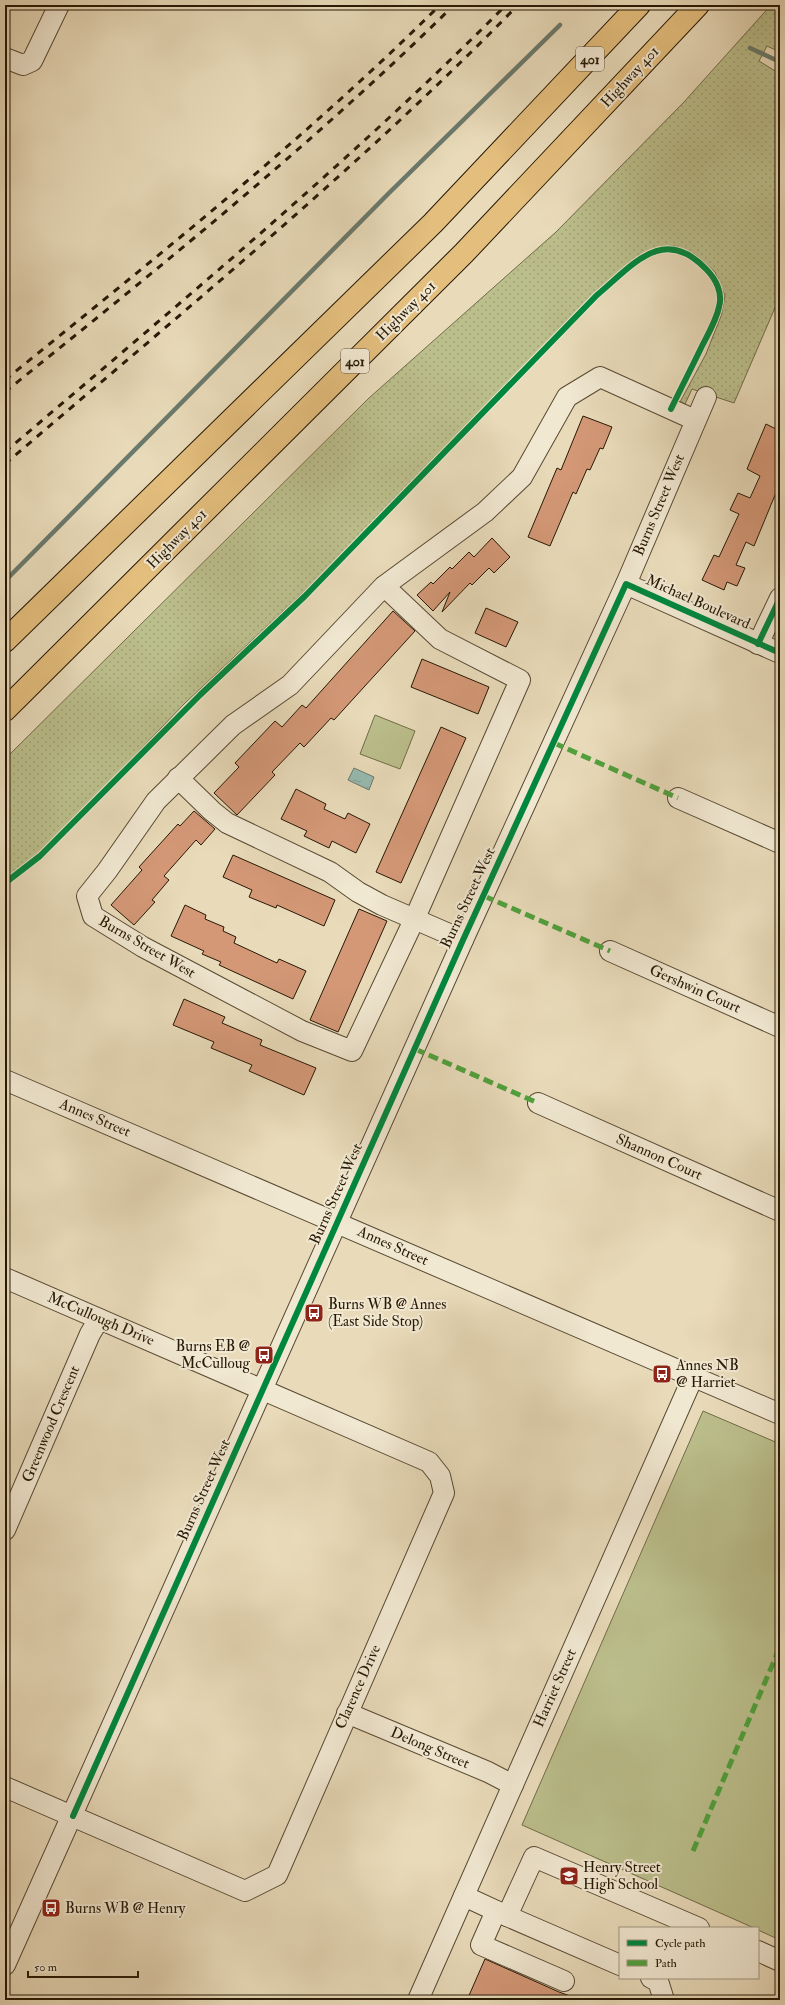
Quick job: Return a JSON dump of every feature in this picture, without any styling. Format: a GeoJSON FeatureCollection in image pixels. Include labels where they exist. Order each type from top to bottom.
{"type":"FeatureCollection","features":[{"type":"Feature","properties":{"kind":"highway","name":"401"},"geometry":{"type":"LineString","coordinates":[[5,641],[434,223],[640,5]]}},
{"type":"Feature","properties":{"kind":"highway","name":"Highway 401"},"geometry":{"type":"LineString","coordinates":[[5,710],[464,253],[698,5]]}},
{"type":"Feature","properties":{"kind":"street"},"geometry":{"type":"LineString","coordinates":[[5,58],[24,65],[32,61],[59,5]]}},
{"type":"Feature","properties":{"kind":"street","name":"Burns Street West"},"geometry":{"type":"LineString","coordinates":[[384,586],[440,639],[520,680],[414,920],[352,1051],[302,1031],[143,946],[93,916],[87,896],[108,871],[156,801],[178,778],[233,725],[290,685],[384,586],[485,512],[522,476],[567,397],[600,377],[696,420]]}},
{"type":"Feature","properties":{"kind":"street","name":"Burns Street West"},"geometry":{"type":"LineString","coordinates":[[5,1965],[337,1221],[416,1049],[463,940],[626,584],[706,397]]}},
{"type":"Feature","properties":{"kind":"street","name":"Michael Boulevard"},"geometry":{"type":"LineString","coordinates":[[626,584],[780,653]]}},
{"type":"Feature","properties":{"kind":"street","name":"Michael Boulevard"},"geometry":{"type":"LineString","coordinates":[[758,644],[780,598]]}},
{"type":"Feature","properties":{"kind":"street","name":"Burns Street West"},"geometry":{"type":"LineString","coordinates":[[178,778],[212,811],[227,823],[330,872],[358,892],[414,920],[463,940]]}},
{"type":"Feature","properties":{"kind":"street"},"geometry":{"type":"LineString","coordinates":[[678,798],[780,843]]}},
{"type":"Feature","properties":{"kind":"street","name":"Gershwin Court"},"geometry":{"type":"LineString","coordinates":[[610,951],[780,1027]]}},
{"type":"Feature","properties":{"kind":"street","name":"Annes Street"},"geometry":{"type":"LineString","coordinates":[[5,1080],[337,1221],[693,1376],[779,1411]]}},
{"type":"Feature","properties":{"kind":"street","name":"Shannon Court"},"geometry":{"type":"LineString","coordinates":[[538,1103],[780,1211]]}},
{"type":"Feature","properties":{"kind":"street","name":"McCullough Drive"},"geometry":{"type":"LineString","coordinates":[[5,1278],[263,1389]]}},
{"type":"Feature","properties":{"kind":"street","name":"Greenwood Crescent"},"geometry":{"type":"LineString","coordinates":[[5,1530],[90,1334],[99,1319]]}},
{"type":"Feature","properties":{"kind":"street","name":"Harriet Street"},"geometry":{"type":"LineString","coordinates":[[418,2000],[693,1376]]}},
{"type":"Feature","properties":{"kind":"street","name":"Clarence Drive"},"geometry":{"type":"LineString","coordinates":[[72,1816],[245,1891],[277,1875],[444,1494],[440,1476],[429,1462],[263,1389]]}},
{"type":"Feature","properties":{"kind":"street","name":"Delong Street"},"geometry":{"type":"LineString","coordinates":[[347,1713],[488,1772],[513,1785]]}},
{"type":"Feature","properties":{"kind":"street"},"geometry":{"type":"LineString","coordinates":[[5,1787],[72,1816]]}},
{"type":"Feature","properties":{"kind":"street"},"geometry":{"type":"LineString","coordinates":[[564,1981],[481,1945],[534,1858],[691,1925]]}},
{"type":"Feature","properties":{"kind":"street"},"geometry":{"type":"LineString","coordinates":[[464,1896],[501,1914],[619,1965]]}},
{"type":"Feature","properties":{"kind":"street"},"geometry":{"type":"LineString","coordinates":[[759,1952],[780,1961]]}},
{"type":"Feature","properties":{"kind":"street"},"geometry":{"type":"LineString","coordinates":[[654,1980],[664,2000]]}},
{"type":"Feature","properties":{"kind":"green space"},"geometry":{"type":"Polygon","coordinates":[[[771,5],[780,5],[780,52],[767,46],[759,61],[780,74],[780,296],[734,403],[692,389],[685,404],[680,402],[706,354],[721,316],[725,296],[715,272],[697,256],[675,246],[655,248],[640,255],[599,290],[309,587],[185,703],[44,850],[5,881],[5,759],[369,398],[556,232],[684,102],[771,5]]]}},
{"type":"Feature","properties":{"kind":"green space"},"geometry":{"type":"Polygon","coordinates":[[[375,715],[415,731],[400,769],[360,754],[375,715]]]}},
{"type":"Feature","properties":{"kind":"green space"},"geometry":{"type":"Polygon","coordinates":[[[703,1411],[780,1444],[780,1940],[759,1930],[759,1927],[752,1927],[522,1825],[703,1411]]]}},
{"type":"Feature","properties":{"kind":"water"},"geometry":{"type":"Polygon","coordinates":[[[354,768],[374,777],[369,790],[348,780],[354,768]]]}},
{"type":"Feature","properties":{"kind":"building"},"geometry":{"type":"Polygon","coordinates":[[[583,416],[612,427],[603,449],[600,448],[590,470],[587,469],[576,494],[573,492],[550,546],[528,537],[557,468],[561,470],[583,416]]]}},
{"type":"Feature","properties":{"kind":"building"},"geometry":{"type":"Polygon","coordinates":[[[766,424],[780,431],[780,483],[754,546],[746,542],[736,565],[745,568],[737,586],[727,582],[724,590],[702,580],[714,555],[719,557],[739,514],[730,510],[738,493],[750,498],[760,476],[747,469],[766,424]]]}},
{"type":"Feature","properties":{"kind":"building"},"geometry":{"type":"Polygon","coordinates":[[[492,538],[510,557],[494,573],[489,568],[472,585],[470,583],[442,612],[450,592],[433,611],[417,595],[431,582],[433,584],[450,567],[452,569],[469,552],[474,557],[492,538]]]}},
{"type":"Feature","properties":{"kind":"building"},"geometry":{"type":"Polygon","coordinates":[[[486,608],[518,622],[506,647],[475,633],[486,608]]]}},
{"type":"Feature","properties":{"kind":"building"},"geometry":{"type":"Polygon","coordinates":[[[393,611],[415,631],[334,720],[331,718],[304,747],[300,743],[272,772],[275,775],[237,815],[214,793],[239,767],[235,763],[275,721],[282,727],[302,705],[306,708],[393,611]]]}},
{"type":"Feature","properties":{"kind":"building"},"geometry":{"type":"Polygon","coordinates":[[[422,659],[489,687],[478,714],[411,687],[422,659]]]}},
{"type":"Feature","properties":{"kind":"building"},"geometry":{"type":"Polygon","coordinates":[[[441,727],[466,738],[401,883],[376,872],[441,727]]]}},
{"type":"Feature","properties":{"kind":"building"},"geometry":{"type":"Polygon","coordinates":[[[296,789],[326,804],[324,809],[345,819],[348,813],[370,824],[356,853],[332,841],[329,848],[304,836],[307,831],[281,819],[296,789]]]}},
{"type":"Feature","properties":{"kind":"building"},"geometry":{"type":"Polygon","coordinates":[[[194,811],[215,829],[201,845],[196,840],[164,876],[169,880],[152,900],[155,902],[134,925],[111,905],[142,870],[139,867],[178,824],[180,826],[194,811]]]}},
{"type":"Feature","properties":{"kind":"building"},"geometry":{"type":"Polygon","coordinates":[[[233,855],[335,900],[324,926],[277,905],[276,908],[249,897],[252,890],[223,877],[233,855]]]}},
{"type":"Feature","properties":{"kind":"building"},"geometry":{"type":"Polygon","coordinates":[[[185,905],[206,915],[205,919],[224,927],[223,931],[236,937],[234,943],[277,963],[279,959],[306,971],[293,999],[219,965],[221,962],[202,954],[204,951],[171,936],[185,905]]]}},
{"type":"Feature","properties":{"kind":"building"},"geometry":{"type":"Polygon","coordinates":[[[359,909],[387,921],[338,1032],[310,1020],[359,909]]]}},
{"type":"Feature","properties":{"kind":"building"},"geometry":{"type":"Polygon","coordinates":[[[184,999],[225,1017],[222,1023],[262,1040],[260,1045],[316,1068],[304,1095],[249,1071],[252,1065],[211,1048],[214,1042],[173,1025],[184,999]]]}},
{"type":"Feature","properties":{"kind":"building"},"geometry":{"type":"Polygon","coordinates":[[[485,1959],[559,1992],[581,2000],[467,2000],[485,1959]]]}},
{"type":"Feature","properties":{"kind":"waterway"},"geometry":{"type":"LineString","coordinates":[[5,581],[389,193],[560,25]]}},
{"type":"Feature","properties":{"kind":"waterway"},"geometry":{"type":"LineString","coordinates":[[750,48],[780,62]]}},
{"type":"Feature","properties":{"kind":"railway"},"geometry":{"type":"LineString","coordinates":[[5,380],[172,244],[282,151],[336,104],[440,5]]}},
{"type":"Feature","properties":{"kind":"railway"},"geometry":{"type":"LineString","coordinates":[[5,392],[178,252],[291,156],[346,107],[454,5]]}},
{"type":"Feature","properties":{"kind":"railway"},"geometry":{"type":"LineString","coordinates":[[5,452],[197,289],[323,178],[385,122],[506,5]]}},
{"type":"Feature","properties":{"kind":"railway"},"geometry":{"type":"LineString","coordinates":[[5,464],[202,297],[331,183],[457,66],[518,5]]}},
{"type":"Feature","properties":{"kind":"marked path"},"geometry":{"type":"LineString","coordinates":[[554,743],[678,798]]}},
{"type":"Feature","properties":{"kind":"marked path"},"geometry":{"type":"LineString","coordinates":[[484,896],[610,951]]}},
{"type":"Feature","properties":{"kind":"marked path"},"geometry":{"type":"LineString","coordinates":[[415,1049],[538,1103]]}},
{"type":"Feature","properties":{"kind":"marked path"},"geometry":{"type":"LineString","coordinates":[[693,1851],[780,1647]]}},
{"type":"Feature","properties":{"kind":"cycle path"},"geometry":{"type":"LineString","coordinates":[[5,883],[40,856],[200,695],[305,596],[597,295],[636,262],[648,254],[662,250],[676,250],[690,256],[713,277],[718,286],[720,297],[718,312],[714,322],[671,409]]}},
{"type":"Feature","properties":{"kind":"cycle path"},"geometry":{"type":"LineString","coordinates":[[73,1816],[463,940],[626,584],[780,653]]}},
{"type":"Feature","properties":{"kind":"cycle path"},"geometry":{"type":"LineString","coordinates":[[758,644],[780,598]]}},
{"type":"Feature","properties":{"kind":"place","name":"Burns WB @ Annes (East Side Stop)"},"geometry":{"type":"Point","coordinates":[314,1313]}},
{"type":"Feature","properties":{"kind":"place","name":"Burns EB @ McCulloug"},"geometry":{"type":"Point","coordinates":[264,1355]}},
{"type":"Feature","properties":{"kind":"place","name":"Annes NB @ Harriet"},"geometry":{"type":"Point","coordinates":[662,1374]}},
{"type":"Feature","properties":{"kind":"place","name":"Henry Street High School"},"geometry":{"type":"Point","coordinates":[569,1876]}},
{"type":"Feature","properties":{"kind":"place","name":"Burns WB @ Henry"},"geometry":{"type":"Point","coordinates":[51,1908]}}]}
